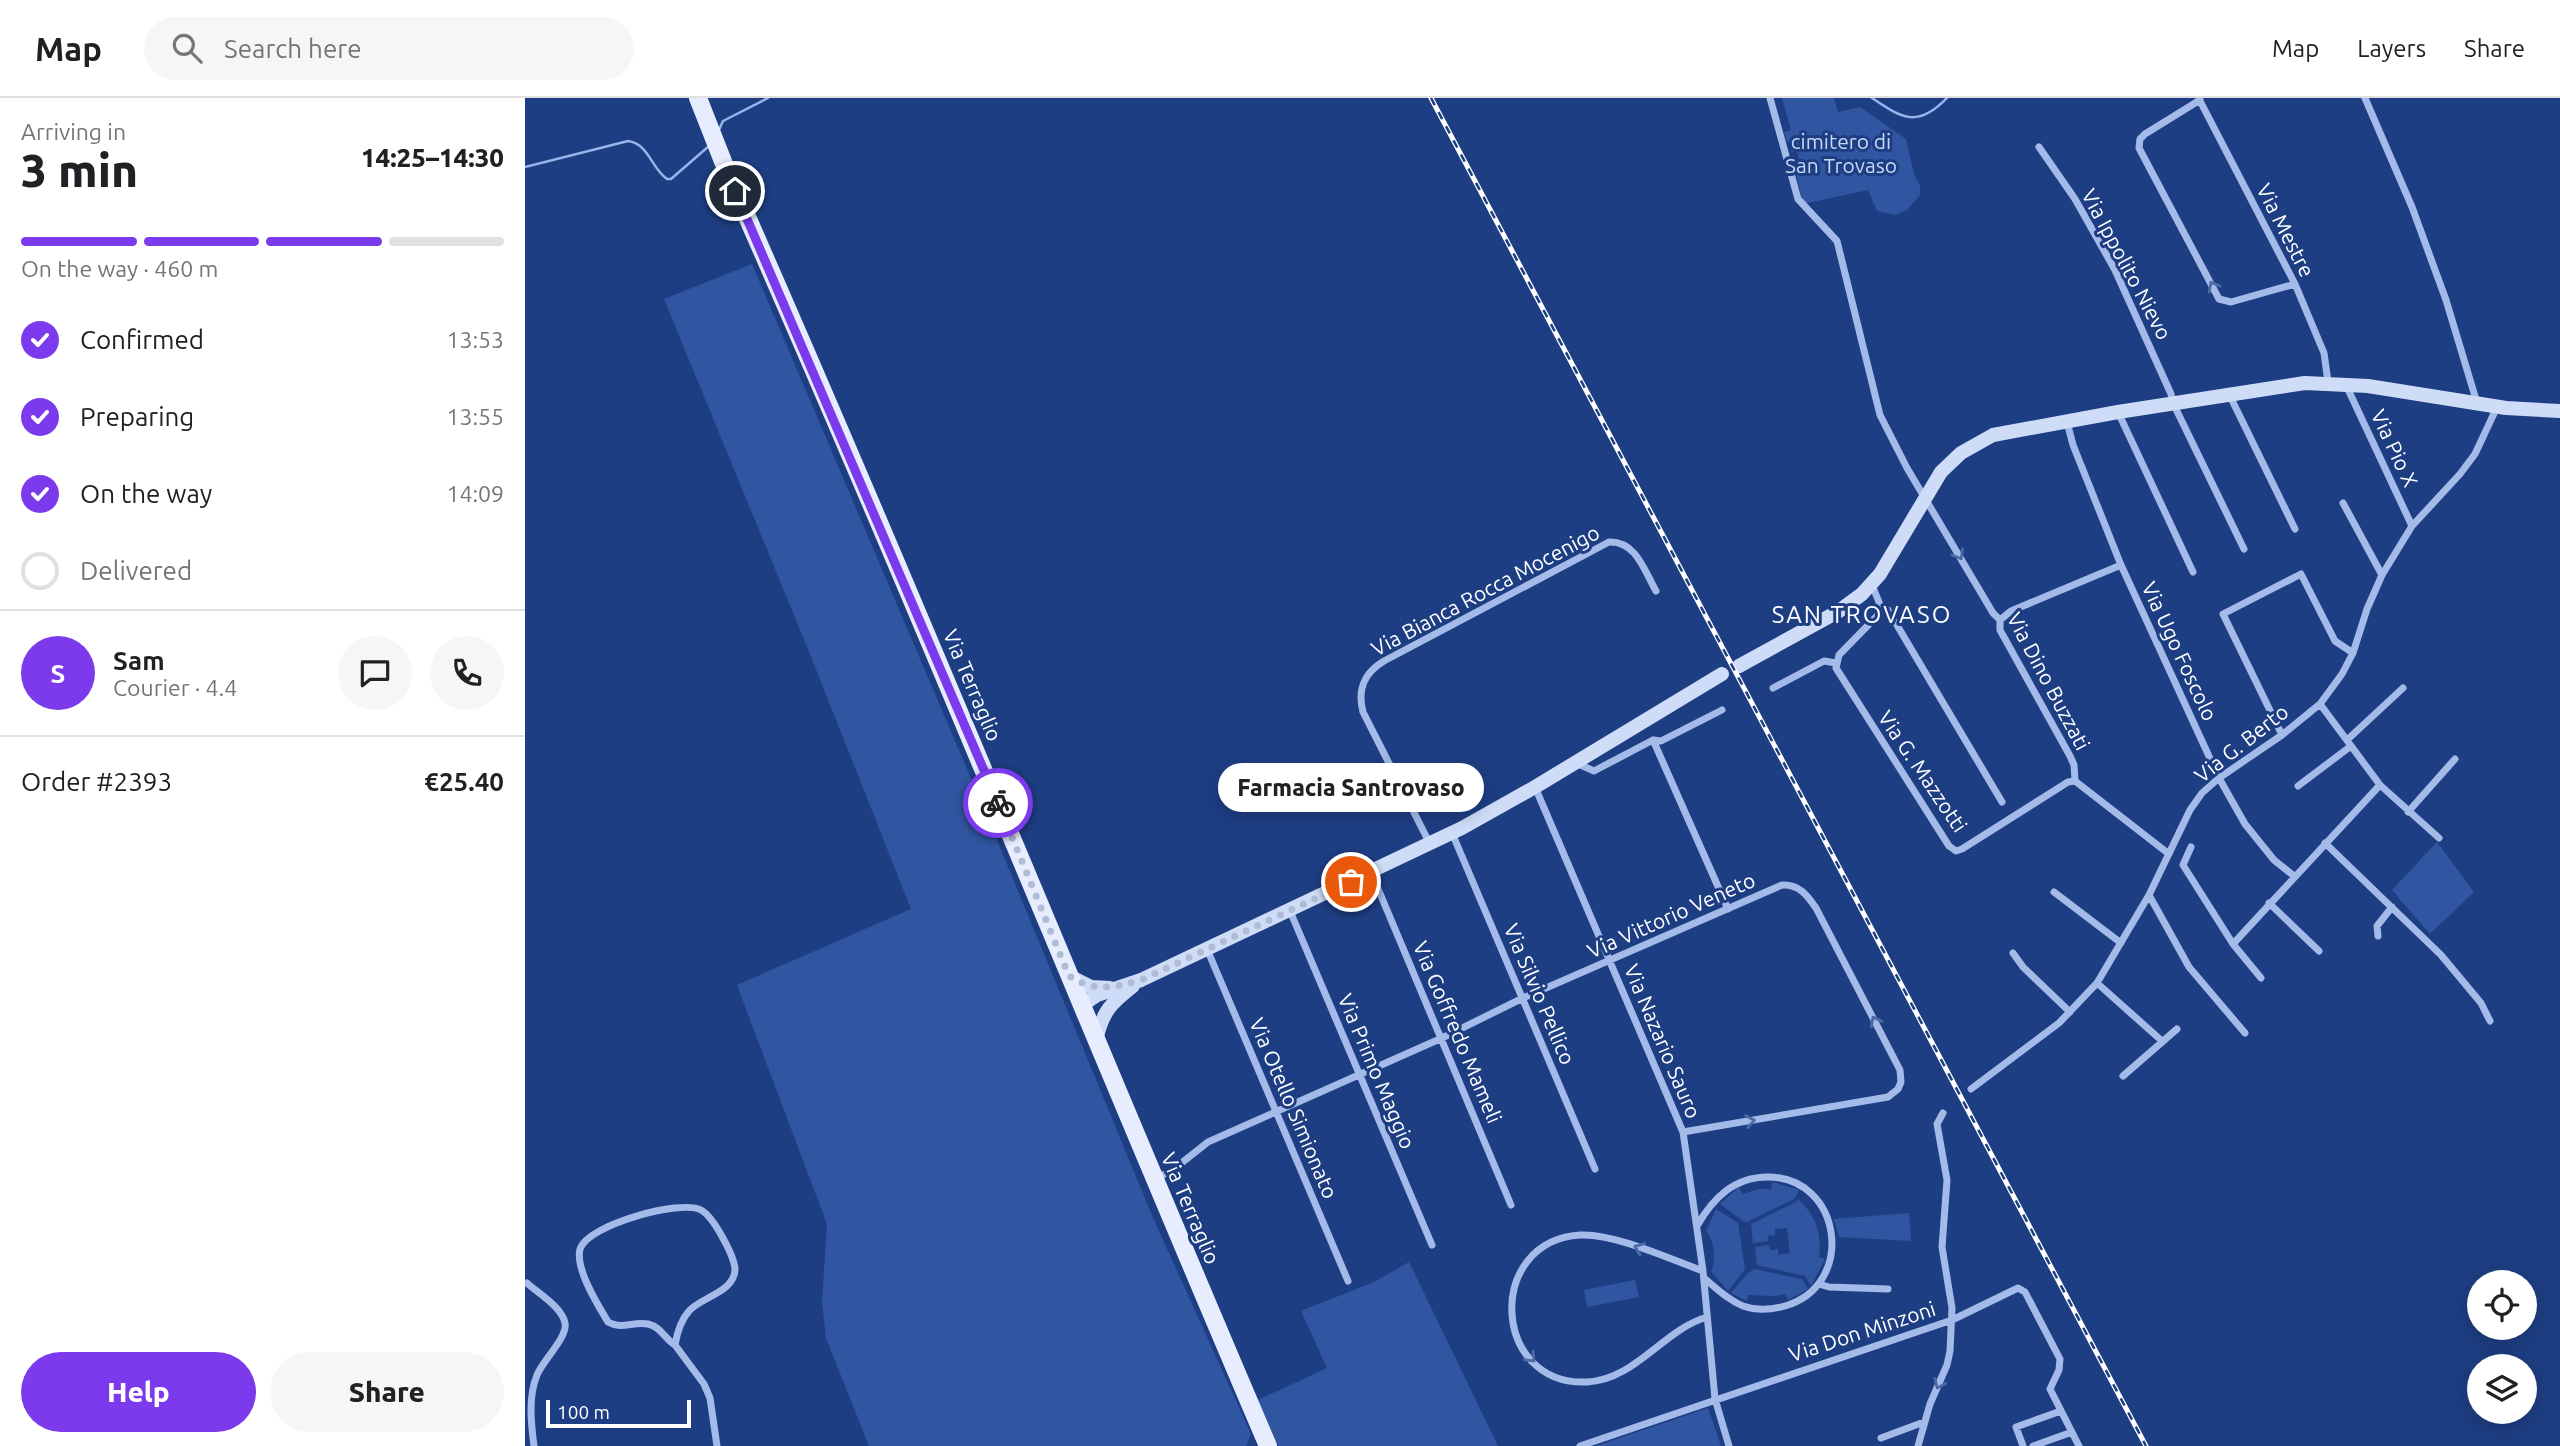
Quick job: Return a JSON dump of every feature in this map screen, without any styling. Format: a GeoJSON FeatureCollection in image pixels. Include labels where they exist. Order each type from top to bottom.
{"type":"FeatureCollection","features":[{"type":"Feature","properties":{"kind":"main road","name":"Via Terraglio"},"geometry":{"type":"LineString","coordinates":[[698,98],[1268,1446]]}},
{"type":"Feature","properties":{"kind":"street","name":"Via Dino Buzzati"},"geometry":{"type":"LineString","coordinates":[[1769,98],[1798,199],[1837,242],[1880,415],[1907,468],[1993,613],[2000,620],[2000,630],[2070,756],[2074,765],[2075,781],[2169,854]]}},
{"type":"Feature","properties":{"kind":"street"},"geometry":{"type":"LineString","coordinates":[[2365,98],[2412,207],[2442,289],[2477,403]]}},
{"type":"Feature","properties":{"kind":"street"},"geometry":{"type":"LineString","coordinates":[[2199,99],[2145,134],[2140,139],[2139,148],[2219,299],[2231,302],[2295,284]]}},
{"type":"Feature","properties":{"kind":"street","name":"Via Mestre"},"geometry":{"type":"LineString","coordinates":[[2199,99],[2295,284],[2324,353],[2328,382]]}},
{"type":"Feature","properties":{"kind":"street","name":"Via Ippolito Nievo"},"geometry":{"type":"LineString","coordinates":[[2039,147],[2075,199],[2115,270],[2173,403],[2244,549]]}},
{"type":"Feature","properties":{"kind":"street"},"geometry":{"type":"LineString","coordinates":[[1739,666],[1839,611],[1872,585],[1925,496],[1949,463],[1982,440],[2007,431],[2286,384],[2328,382],[2392,388],[2497,406],[2560,411]]}},
{"type":"Feature","properties":{"kind":"street","name":"Via Pio X"},"geometry":{"type":"LineString","coordinates":[[2346,384],[2412,526]]}},
{"type":"Feature","properties":{"kind":"street"},"geometry":{"type":"LineString","coordinates":[[2229,394],[2295,528]]}},
{"type":"Feature","properties":{"kind":"street","name":"Via G. Berto"},"geometry":{"type":"LineString","coordinates":[[1971,1089],[2059,1023],[2097,983],[2149,895],[2190,810],[2202,793],[2320,704],[2342,674],[2353,653],[2367,609],[2382,575],[2412,526],[2476,454],[2497,406]]}},
{"type":"Feature","properties":{"kind":"street"},"geometry":{"type":"LineString","coordinates":[[2118,412],[2193,572]]}},
{"type":"Feature","properties":{"kind":"street","name":"Via Ugo Foscolo"},"geometry":{"type":"LineString","coordinates":[[2067,421],[2073,445],[2122,565],[2219,778],[2245,824],[2274,860],[2294,876]]}},
{"type":"Feature","properties":{"kind":"street"},"geometry":{"type":"LineString","coordinates":[[2343,503],[2382,575]]}},
{"type":"Feature","properties":{"kind":"street","name":"Via Bianca Rocca Mocenigo"},"geometry":{"type":"LineString","coordinates":[[1430,844],[1363,712],[1361,687],[1367,675],[1384,661],[1609,542],[1619,541],[1633,550],[1656,591]]}},
{"type":"Feature","properties":{"kind":"street"},"geometry":{"type":"LineString","coordinates":[[2000,620],[2011,611],[2122,565]]}},
{"type":"Feature","properties":{"kind":"street"},"geometry":{"type":"LineString","coordinates":[[2282,735],[2223,614],[2301,574],[2336,641],[2353,653]]}},
{"type":"Feature","properties":{"kind":"street"},"geometry":{"type":"LineString","coordinates":[[1773,688],[1824,661],[1836,663],[1839,655],[1879,614],[1881,607],[1872,585]]}},
{"type":"Feature","properties":{"kind":"street"},"geometry":{"type":"LineString","coordinates":[[1881,607],[1888,610],[2002,802]]}},
{"type":"Feature","properties":{"kind":"street","name":"Via G. Mazzotti"},"geometry":{"type":"LineString","coordinates":[[1836,663],[1838,674],[1948,846],[1957,851],[2068,782],[2075,781]]}},
{"type":"Feature","properties":{"kind":"street"},"geometry":{"type":"LineString","coordinates":[[1081,1006],[1104,1005],[1114,995],[1141,980],[1453,833],[1535,788],[1722,674]]}},
{"type":"Feature","properties":{"kind":"street"},"geometry":{"type":"LineString","coordinates":[[2298,786],[2349,743],[2403,688]]}},
{"type":"Feature","properties":{"kind":"street"},"geometry":{"type":"LineString","coordinates":[[2320,704],[2380,785],[2439,838]]}},
{"type":"Feature","properties":{"kind":"street"},"geometry":{"type":"LineString","coordinates":[[1575,763],[1594,771],[1653,740],[1661,741],[1722,710]]}},
{"type":"Feature","properties":{"kind":"street"},"geometry":{"type":"LineString","coordinates":[[1653,740],[1728,909]]}},
{"type":"Feature","properties":{"kind":"street"},"geometry":{"type":"LineString","coordinates":[[2408,811],[2455,759]]}},
{"type":"Feature","properties":{"kind":"street"},"geometry":{"type":"LineString","coordinates":[[2232,944],[2380,785]]}},
{"type":"Feature","properties":{"kind":"street","name":"Via Nazario Sauro"},"geometry":{"type":"LineString","coordinates":[[1535,788],[1683,1132],[1703,1275],[1715,1399],[1729,1446]]}},
{"type":"Feature","properties":{"kind":"street","name":"Via Silvio Pellico"},"geometry":{"type":"LineString","coordinates":[[1453,833],[1595,1169]]}},
{"type":"Feature","properties":{"kind":"street"},"geometry":{"type":"LineString","coordinates":[[2325,843],[2441,955],[2481,1003],[2490,1021]]}},
{"type":"Feature","properties":{"kind":"street"},"geometry":{"type":"LineString","coordinates":[[2191,847],[2183,865],[2232,944],[2261,978]]}},
{"type":"Feature","properties":{"kind":"street","name":"Via Goffredo Mameli"},"geometry":{"type":"LineString","coordinates":[[1371,872],[1511,1205]]}},
{"type":"Feature","properties":{"kind":"street","name":"Via Vittorio Veneto"},"geometry":{"type":"LineString","coordinates":[[1154,1179],[1170,1172],[1202,1145],[1442,1038],[1523,998],[1782,886],[1796,887],[1808,896],[1900,1070],[1901,1082],[1895,1093],[1888,1097],[1683,1132]]}},
{"type":"Feature","properties":{"kind":"street"},"geometry":{"type":"LineString","coordinates":[[2054,892],[2121,943]]}},
{"type":"Feature","properties":{"kind":"street"},"geometry":{"type":"LineString","coordinates":[[2149,895],[2189,967],[2245,1033]]}},
{"type":"Feature","properties":{"kind":"street"},"geometry":{"type":"LineString","coordinates":[[2269,903],[2319,951]]}},
{"type":"Feature","properties":{"kind":"street"},"geometry":{"type":"LineString","coordinates":[[2378,936],[2377,926],[2392,907]]}},
{"type":"Feature","properties":{"kind":"street","name":"Via Primo Maggio"},"geometry":{"type":"LineString","coordinates":[[1290,911],[1432,1245]]}},
{"type":"Feature","properties":{"kind":"street","name":"Via Otello Simionato"},"geometry":{"type":"LineString","coordinates":[[1207,949],[1348,1281]]}},
{"type":"Feature","properties":{"kind":"street"},"geometry":{"type":"LineString","coordinates":[[2013,953],[2070,1012]]}},
{"type":"Feature","properties":{"kind":"street"},"geometry":{"type":"LineString","coordinates":[[1069,976],[1114,995]]}},
{"type":"Feature","properties":{"kind":"street"},"geometry":{"type":"LineString","coordinates":[[2097,983],[2162,1041]]}},
{"type":"Feature","properties":{"kind":"street"},"geometry":{"type":"LineString","coordinates":[[1096,1040],[1105,1011],[1114,995]]}},
{"type":"Feature","properties":{"kind":"street"},"geometry":{"type":"LineString","coordinates":[[2123,1076],[2176,1029]]}},
{"type":"Feature","properties":{"kind":"street"},"geometry":{"type":"LineString","coordinates":[[1918,1446],[1924,1422],[1947,1365],[1952,1320],[1951,1295],[1942,1247],[1947,1180],[1937,1124],[1943,1112]]}},
{"type":"Feature","properties":{"kind":"street"},"geometry":{"type":"LineString","coordinates":[[1697,1226],[1727,1188],[1742,1180],[1772,1177],[1792,1182],[1813,1196],[1827,1216],[1833,1239],[1830,1260],[1819,1283],[1800,1300],[1777,1308],[1754,1309],[1733,1301],[1703,1275],[1625,1243],[1595,1236],[1573,1236],[1550,1244],[1524,1267],[1511,1294],[1511,1322],[1523,1350],[1543,1370],[1559,1378],[1587,1382],[1616,1376],[1690,1322],[1707,1317]]}},
{"type":"Feature","properties":{"kind":"street"},"geometry":{"type":"LineString","coordinates":[[675,1345],[689,1311],[728,1285],[734,1276],[735,1267],[720,1234],[701,1209],[645,1215],[599,1231],[583,1242],[580,1267],[608,1322],[622,1327],[635,1323],[651,1325],[658,1328],[675,1345],[704,1384],[710,1398],[717,1446]]}},
{"type":"Feature","properties":{"kind":"street"},"geometry":{"type":"LineString","coordinates":[[527,1283],[560,1312],[565,1323],[563,1335],[536,1377],[532,1398],[534,1446]]}},
{"type":"Feature","properties":{"kind":"street"},"geometry":{"type":"LineString","coordinates":[[1819,1283],[1829,1287],[1888,1289]]}},
{"type":"Feature","properties":{"kind":"street","name":"Via Don Minzoni"},"geometry":{"type":"LineString","coordinates":[[1580,1446],[1952,1320],[2014,1289],[2022,1289],[2060,1359],[2059,1370],[2050,1389],[2079,1446]]}},
{"type":"Feature","properties":{"kind":"street"},"geometry":{"type":"LineString","coordinates":[[2023,1446],[2016,1427],[2061,1411]]}},
{"type":"Feature","properties":{"kind":"street"},"geometry":{"type":"LineString","coordinates":[[1881,1438],[1924,1422]]}},
{"type":"Feature","properties":{"kind":"street"},"geometry":{"type":"LineString","coordinates":[[2033,1446],[2072,1432]]}},
{"type":"Feature","properties":{"kind":"green space","name":"cimitero di San Trovaso"},"geometry":{"type":"Polygon","coordinates":[[[1782,98],[1834,98],[1838,112],[1860,107],[1906,139],[1914,174],[1920,186],[1920,195],[1907,210],[1895,215],[1877,211],[1868,190],[1803,204],[1795,168],[1801,166],[1797,151],[1792,152],[1790,146],[1795,145],[1794,141],[1787,142],[1784,132],[1791,130],[1782,98]]]}},
{"type":"Feature","properties":{"kind":"green space"},"geometry":{"type":"Polygon","coordinates":[[[752,264],[987,816],[1154,1220],[1251,1434],[1246,1446],[869,1446],[826,1338],[822,1302],[827,1224],[737,985],[911,909],[808,649],[664,299],[752,264]]]}},
{"type":"Feature","properties":{"kind":"green space"},"geometry":{"type":"Polygon","coordinates":[[[2437,842],[2474,892],[2430,934],[2392,890],[2437,842]]]}},
{"type":"Feature","properties":{"kind":"green space"},"geometry":{"type":"Polygon","coordinates":[[[1772,1182],[1799,1190],[1794,1199],[1747,1222],[1720,1204],[1739,1187],[1742,1194],[1771,1189],[1772,1182]]]}},
{"type":"Feature","properties":{"kind":"green space"},"geometry":{"type":"Polygon","coordinates":[[[1798,1199],[1813,1218],[1820,1240],[1819,1257],[1825,1259],[1811,1286],[1805,1276],[1757,1265],[1755,1247],[1769,1245],[1770,1250],[1778,1249],[1778,1255],[1790,1253],[1787,1228],[1775,1229],[1775,1235],[1768,1236],[1768,1241],[1753,1243],[1751,1224],[1798,1199]]]}},
{"type":"Feature","properties":{"kind":"green space"},"geometry":{"type":"Polygon","coordinates":[[[1716,1209],[1738,1223],[1745,1269],[1728,1291],[1711,1271],[1714,1251],[1706,1231],[1716,1209]]]}},
{"type":"Feature","properties":{"kind":"green space"},"geometry":{"type":"Polygon","coordinates":[[[1909,1213],[1911,1241],[1839,1237],[1834,1219],[1909,1213]]]}},
{"type":"Feature","properties":{"kind":"green space"},"geometry":{"type":"Polygon","coordinates":[[[1409,1262],[1498,1446],[1278,1446],[1258,1400],[1327,1368],[1301,1311],[1374,1282],[1409,1262]]]}},
{"type":"Feature","properties":{"kind":"green space"},"geometry":{"type":"Polygon","coordinates":[[[1754,1269],[1802,1279],[1808,1289],[1788,1300],[1785,1294],[1748,1295],[1747,1301],[1731,1293],[1754,1269]]]}},
{"type":"Feature","properties":{"kind":"green space"},"geometry":{"type":"Polygon","coordinates":[[[1635,1280],[1639,1297],[1587,1307],[1584,1290],[1635,1280]]]}},
{"type":"Feature","properties":{"kind":"green space"},"geometry":{"type":"Polygon","coordinates":[[[1708,1408],[1721,1446],[1596,1446],[1708,1408]]]}},
{"type":"Feature","properties":{"kind":"waterway"},"geometry":{"type":"LineString","coordinates":[[718,132],[723,121],[768,98]]}},
{"type":"Feature","properties":{"kind":"waterway"},"geometry":{"type":"LineString","coordinates":[[1872,98],[1893,111],[1910,117],[1927,114],[1947,98]]}},
{"type":"Feature","properties":{"kind":"waterway"},"geometry":{"type":"LineString","coordinates":[[525,167],[628,141],[641,147],[662,174],[671,179],[709,146]]}},
{"type":"Feature","properties":{"kind":"railway"},"geometry":{"type":"LineString","coordinates":[[1431,98],[2146,1446]]}},
{"type":"Feature","properties":{"kind":"way so far"},"geometry":{"type":"LineString","coordinates":[[998,803],[1069,976],[1091,987],[1115,988],[1141,980],[1351,882]]}},
{"type":"Feature","properties":{"kind":"place","name":"Farmacia Santrovaso"},"geometry":{"type":"Point","coordinates":[1351,882]}},
{"type":"Feature","properties":{"kind":"district","name":"SAN TROVASO"},"geometry":{"type":"Point","coordinates":[1862,614]}},
{"type":"Feature","properties":{"kind":"route"},"geometry":{"type":"LineString","coordinates":[[735,191],[998,803]]}}]}
